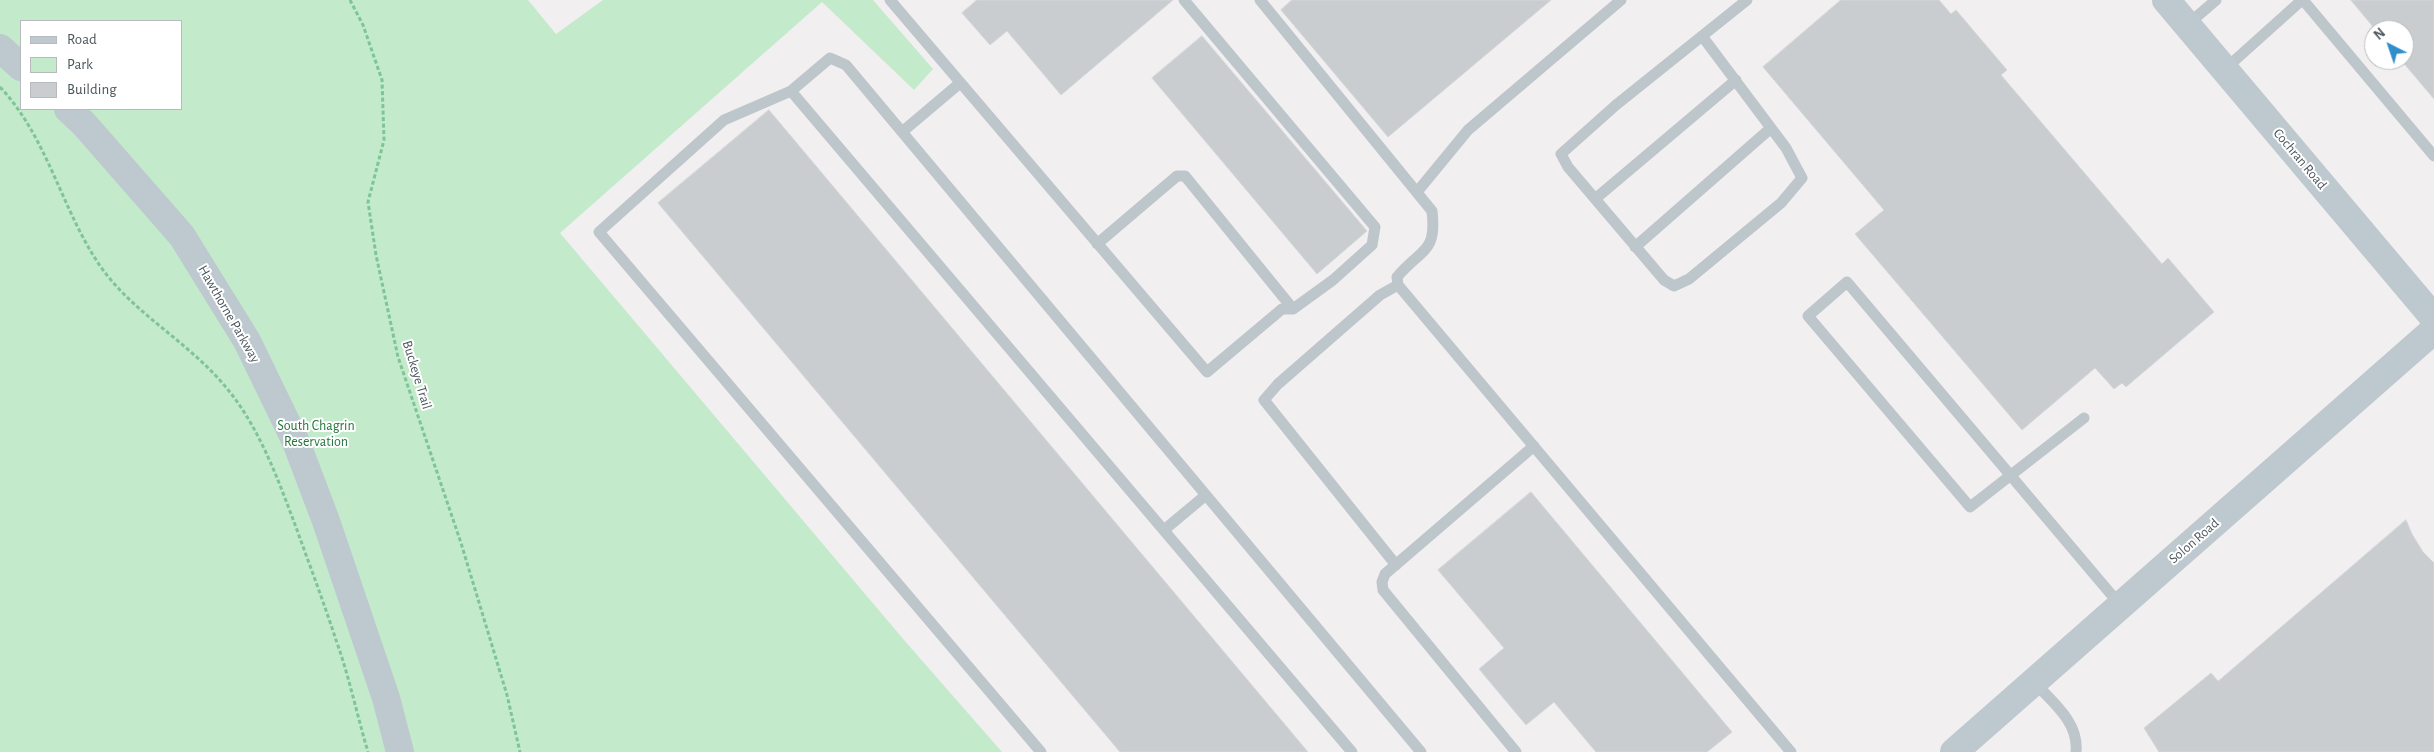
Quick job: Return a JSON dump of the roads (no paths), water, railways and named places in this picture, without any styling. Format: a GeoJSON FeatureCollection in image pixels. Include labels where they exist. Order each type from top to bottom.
{"type":"FeatureCollection","features":[{"type":"Feature","properties":{"kind":"street","name":"Cochran Road"},"geometry":{"type":"LineString","coordinates":[[2166,0],[2434,318]]}},
{"type":"Feature","properties":{"kind":"street"},"geometry":{"type":"LineString","coordinates":[[0,48],[20,66]]}},
{"type":"Feature","properties":{"kind":"street","name":"Hawthorne Parkway"},"geometry":{"type":"LineString","coordinates":[[69,110],[84,124],[182,236],[248,341],[296,442],[326,521],[386,698],[400,752]]}},
{"type":"Feature","properties":{"kind":"street","name":"Solon Road"},"geometry":{"type":"LineString","coordinates":[[1954,752],[2434,330]]}},
{"type":"Feature","properties":{"kind":"lane"},"geometry":{"type":"LineString","coordinates":[[890,0],[1207,372],[1282,309],[1293,309],[1332,280],[1372,245],[1375,227],[1184,0]]}},
{"type":"Feature","properties":{"kind":"lane"},"geometry":{"type":"LineString","coordinates":[[1260,0],[1432,211],[1435,233],[1428,248],[1397,277],[1398,285],[1788,751]]}},
{"type":"Feature","properties":{"kind":"lane"},"geometry":{"type":"LineString","coordinates":[[1417,192],[1468,130],[1621,0]]}},
{"type":"Feature","properties":{"kind":"lane"},"geometry":{"type":"LineString","coordinates":[[1702,36],[1786,148],[1802,178],[1781,203],[1689,280],[1674,286],[1664,280],[1635,247],[1568,167],[1561,154],[1616,105],[1702,36],[1747,0]]}},
{"type":"Feature","properties":{"kind":"lane"},"geometry":{"type":"LineString","coordinates":[[2187,25],[2216,0]]}},
{"type":"Feature","properties":{"kind":"lane"},"geometry":{"type":"LineString","coordinates":[[2224,70],[2302,0],[2434,156]]}},
{"type":"Feature","properties":{"kind":"lane"},"geometry":{"type":"LineString","coordinates":[[1041,752],[599,232],[724,120],[791,91],[830,58],[846,64],[1421,752]]}},
{"type":"Feature","properties":{"kind":"lane"},"geometry":{"type":"LineString","coordinates":[[1595,199],[1736,80]]}},
{"type":"Feature","properties":{"kind":"lane"},"geometry":{"type":"LineString","coordinates":[[902,132],[960,82]]}},
{"type":"Feature","properties":{"kind":"lane"},"geometry":{"type":"LineString","coordinates":[[791,91],[1352,752]]}},
{"type":"Feature","properties":{"kind":"lane"},"geometry":{"type":"LineString","coordinates":[[1635,247],[1771,128]]}},
{"type":"Feature","properties":{"kind":"lane"},"geometry":{"type":"LineString","coordinates":[[1098,244],[1177,176],[1185,176],[1293,309]]}},
{"type":"Feature","properties":{"kind":"lane"},"geometry":{"type":"LineString","coordinates":[[2084,418],[2011,476],[1970,507],[1808,316],[1847,282],[2011,476],[2120,605]]}},
{"type":"Feature","properties":{"kind":"lane"},"geometry":{"type":"LineString","coordinates":[[1396,565],[1264,400],[1278,384],[1380,295],[1398,285]]}},
{"type":"Feature","properties":{"kind":"lane"},"geometry":{"type":"LineString","coordinates":[[1516,752],[1383,590],[1382,582],[1386,574],[1396,565],[1534,446]]}},
{"type":"Feature","properties":{"kind":"lane"},"geometry":{"type":"LineString","coordinates":[[1164,530],[1206,495]]}},
{"type":"Feature","properties":{"kind":"lane"},"geometry":{"type":"LineString","coordinates":[[2034,682],[2070,721],[2075,731],[2076,752]]}},
{"type":"Feature","properties":{"kind":"park label","name":"South Chagrin Reservation"},"geometry":{"type":"Point","coordinates":[316,434]}}]}
